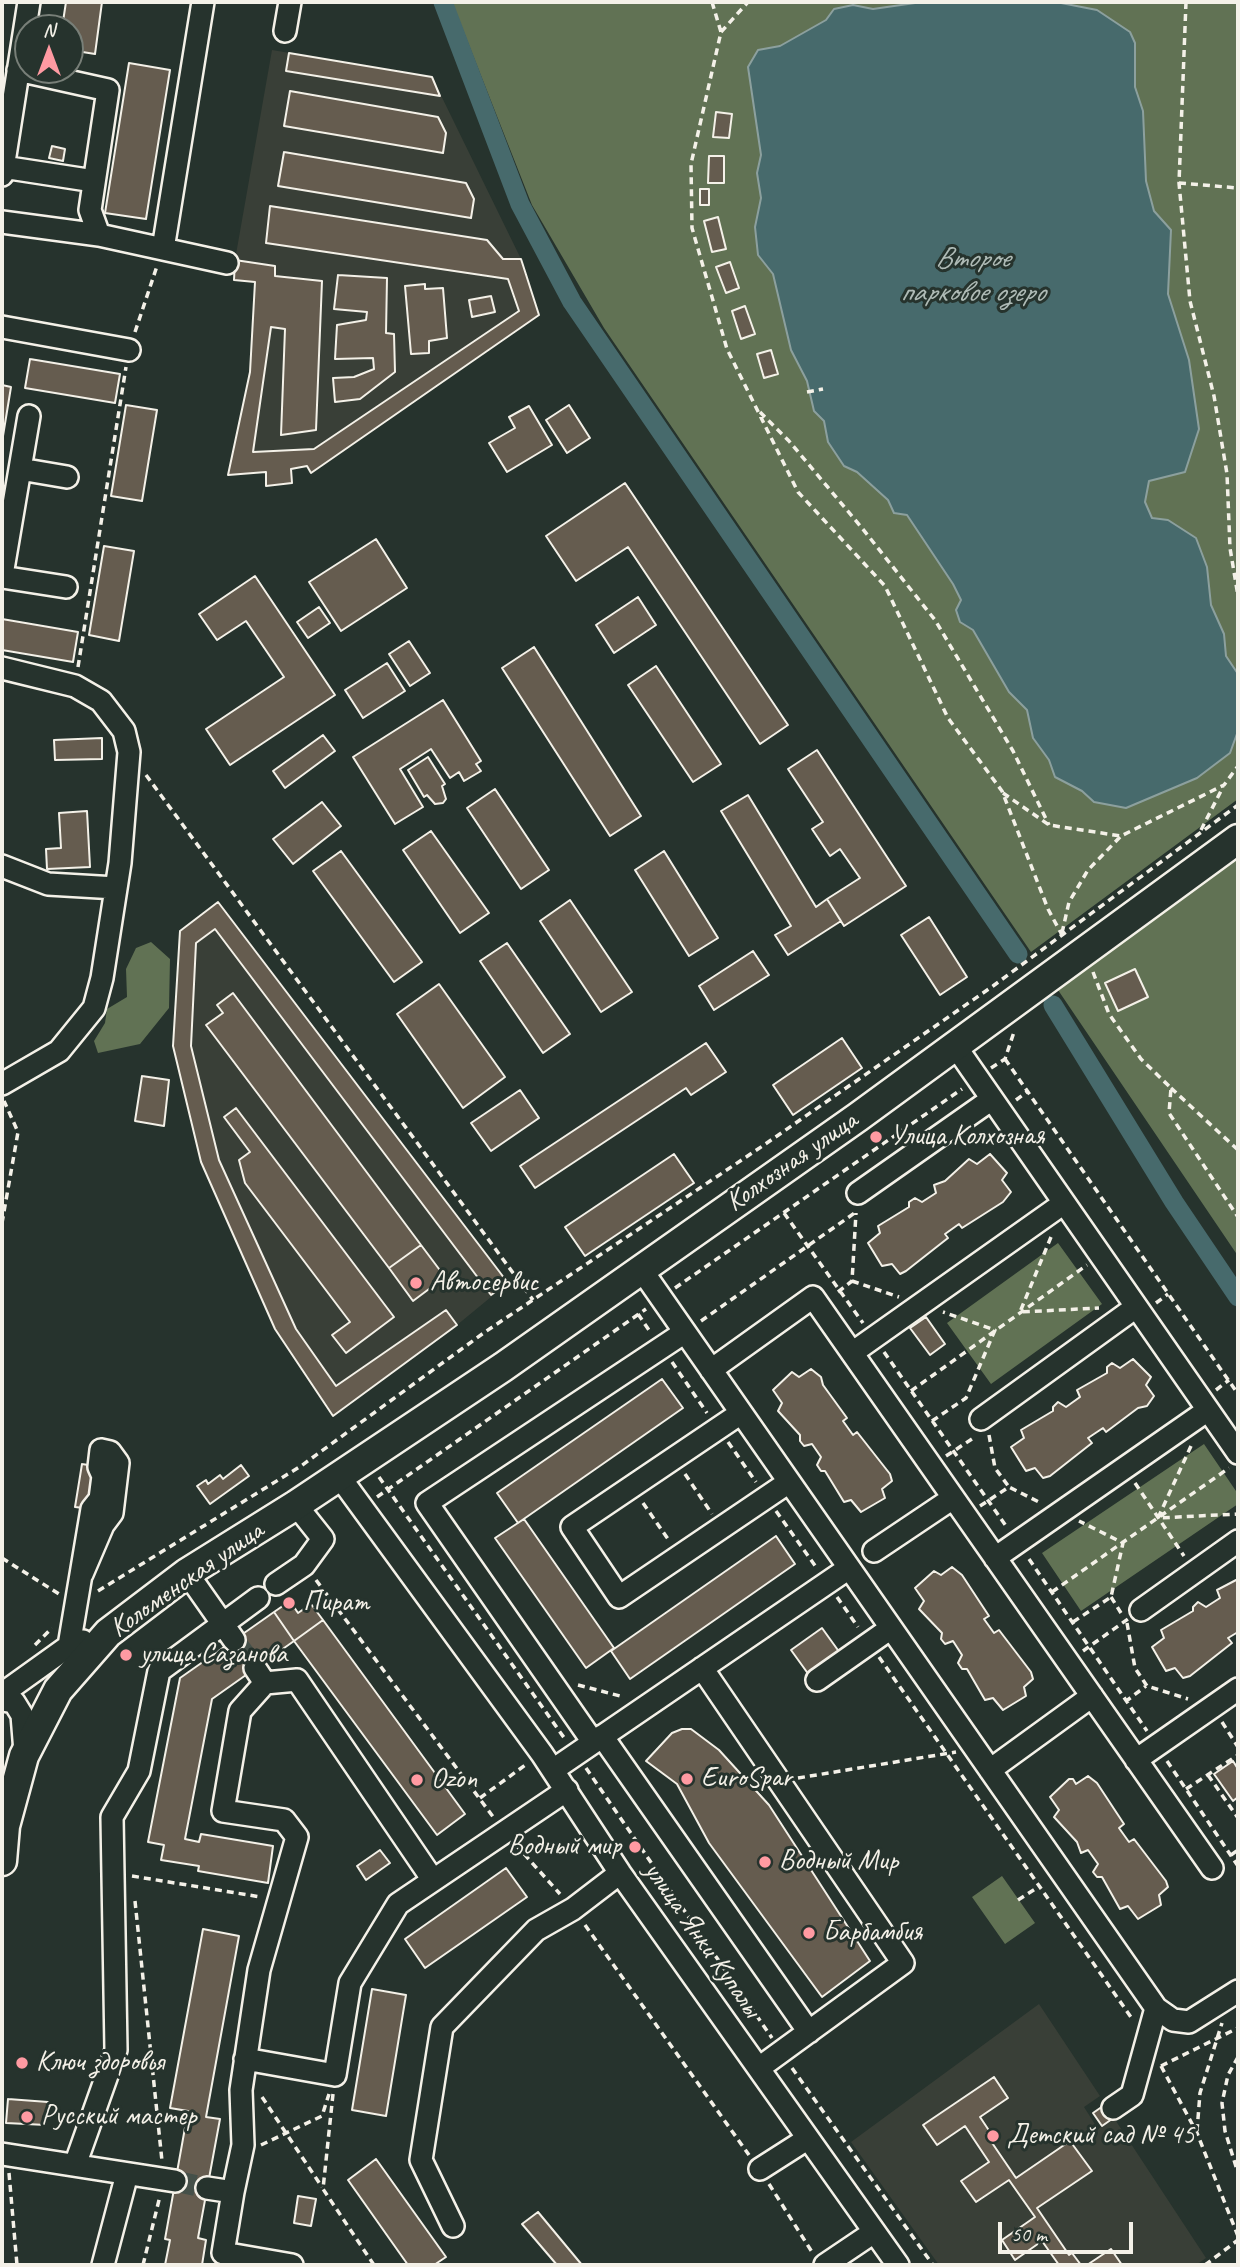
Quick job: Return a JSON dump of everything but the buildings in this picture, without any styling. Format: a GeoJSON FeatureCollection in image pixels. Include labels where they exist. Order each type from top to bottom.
{"type":"FeatureCollection","features":[{"type":"Feature","properties":{"kind":"main road","name":"Колхозная улица"},"geometry":{"type":"LineString","coordinates":[[339,1476],[503,1367],[956,1046],[1006,993],[1238,839]]}},
{"type":"Feature","properties":{"kind":"main road","name":"Коломенская улица"},"geometry":{"type":"LineString","coordinates":[[2,1861],[5,1826],[24,1756],[58,1690],[108,1633],[187,1573],[339,1476]]}},
{"type":"Feature","properties":{"kind":"street"},"geometry":{"type":"LineString","coordinates":[[163,249],[203,2]]}},
{"type":"Feature","properties":{"kind":"street"},"geometry":{"type":"LineString","coordinates":[[285,31],[289,2]]}},
{"type":"Feature","properties":{"kind":"street"},"geometry":{"type":"LineString","coordinates":[[14,84],[7,114],[2,171],[94,181]]}},
{"type":"Feature","properties":{"kind":"street"},"geometry":{"type":"LineString","coordinates":[[81,84],[108,90],[90,210],[99,235]]}},
{"type":"Feature","properties":{"kind":"street"},"geometry":{"type":"LineString","coordinates":[[2,222],[99,235],[227,263]]}},
{"type":"Feature","properties":{"kind":"street"},"geometry":{"type":"LineString","coordinates":[[2,327],[129,350]]}},
{"type":"Feature","properties":{"kind":"street"},"geometry":{"type":"LineString","coordinates":[[29,416],[20,469],[8,504],[2,576],[66,587]]}},
{"type":"Feature","properties":{"kind":"street"},"geometry":{"type":"LineString","coordinates":[[20,469],[67,477]]}},
{"type":"Feature","properties":{"kind":"street"},"geometry":{"type":"LineString","coordinates":[[2,668],[75,686],[101,701],[113,713],[124,731],[130,752],[116,888],[94,1008],[59,1051],[2,1084]]}},
{"type":"Feature","properties":{"kind":"street"},"geometry":{"type":"LineString","coordinates":[[2,866],[48,884],[116,888]]}},
{"type":"Feature","properties":{"kind":"street"},"geometry":{"type":"LineString","coordinates":[[956,1046],[1238,1453]]}},
{"type":"Feature","properties":{"kind":"street"},"geometry":{"type":"LineString","coordinates":[[857,1203],[992,1099]]}},
{"type":"Feature","properties":{"kind":"street"},"geometry":{"type":"LineString","coordinates":[[852,1353],[1065,1203]]}},
{"type":"Feature","properties":{"kind":"street"},"geometry":{"type":"LineString","coordinates":[[640,1269],[1156,2008],[1173,2020],[1189,2022],[1234,1993]]}},
{"type":"Feature","properties":{"kind":"street"},"geometry":{"type":"LineString","coordinates":[[711,1370],[813,1297],[1212,1868]]}},
{"type":"Feature","properties":{"kind":"street"},"geometry":{"type":"LineString","coordinates":[[982,1427],[1136,1307]]}},
{"type":"Feature","properties":{"kind":"street"},"geometry":{"type":"LineString","coordinates":[[685,1332],[427,1503],[548,1677],[584,1743],[809,2032]]}},
{"type":"Feature","properties":{"kind":"street"},"geometry":{"type":"LineString","coordinates":[[995,1558],[1208,1410]]}},
{"type":"Feature","properties":{"kind":"street"},"geometry":{"type":"LineString","coordinates":[[741,1413],[572,1527],[619,1597],[789,1482]]}},
{"type":"Feature","properties":{"kind":"street"},"geometry":{"type":"LineString","coordinates":[[69,1646],[92,1509],[86,1497],[89,1475],[99,1467],[101,1450],[110,1452],[118,1463],[112,1513],[103,1525],[82,1574]]}},
{"type":"Feature","properties":{"kind":"street","name":"улица Янки Купалы"},"geometry":{"type":"LineString","coordinates":[[339,1476],[567,1790],[620,1873],[898,2265]]}},
{"type":"Feature","properties":{"kind":"street"},"geometry":{"type":"LineString","coordinates":[[874,1551],[953,1498]]}},
{"type":"Feature","properties":{"kind":"street"},"geometry":{"type":"LineString","coordinates":[[276,1584],[304,1564],[323,1539],[296,1505]]}},
{"type":"Feature","properties":{"kind":"street"},"geometry":{"type":"LineString","coordinates":[[1133,1615],[1238,1541]]}},
{"type":"Feature","properties":{"kind":"street"},"geometry":{"type":"LineString","coordinates":[[547,1762],[649,1704],[849,1568]]}},
{"type":"Feature","properties":{"kind":"street"},"geometry":{"type":"LineString","coordinates":[[187,1573],[229,1631]]}},
{"type":"Feature","properties":{"kind":"street"},"geometry":{"type":"LineString","coordinates":[[75,2165],[116,2050],[112,1817],[139,1771],[159,1671],[229,1631],[258,1598]]}},
{"type":"Feature","properties":{"kind":"street"},"geometry":{"type":"LineString","coordinates":[[817,1680],[891,1628]]}},
{"type":"Feature","properties":{"kind":"street"},"geometry":{"type":"LineString","coordinates":[[2,1694],[69,1646],[108,1633]]}},
{"type":"Feature","properties":{"kind":"street"},"geometry":{"type":"LineString","coordinates":[[702,1668],[903,1963],[759,2068]]}},
{"type":"Feature","properties":{"kind":"street"},"geometry":{"type":"LineString","coordinates":[[292,2265],[223,2253],[243,2145],[241,2090],[259,1970],[297,1837],[284,1819],[223,1811],[240,1711],[260,1676],[297,1681],[433,1880]]}},
{"type":"Feature","properties":{"kind":"street"},"geometry":{"type":"LineString","coordinates":[[1136,1760],[1238,1689]]}},
{"type":"Feature","properties":{"kind":"street"},"geometry":{"type":"LineString","coordinates":[[990,1770],[1092,1696]]}},
{"type":"Feature","properties":{"kind":"street"},"geometry":{"type":"LineString","coordinates":[[2,1700],[14,1702],[22,1715],[24,1756]]}},
{"type":"Feature","properties":{"kind":"street"},"geometry":{"type":"LineString","coordinates":[[245,2059],[335,2075],[349,1983],[398,1904],[567,1790]]}},
{"type":"Feature","properties":{"kind":"street"},"geometry":{"type":"LineString","coordinates":[[453,2226],[421,2160],[442,2027],[536,1930],[573,1909],[620,1873]]}},
{"type":"Feature","properties":{"kind":"street"},"geometry":{"type":"LineString","coordinates":[[1113,2108],[1132,2095],[1156,2008]]}},
{"type":"Feature","properties":{"kind":"street"},"geometry":{"type":"LineString","coordinates":[[760,2169],[807,2139]]}},
{"type":"Feature","properties":{"kind":"street"},"geometry":{"type":"LineString","coordinates":[[4,2154],[170,2180]]}},
{"type":"Feature","properties":{"kind":"street"},"geometry":{"type":"LineString","coordinates":[[103,2265],[127,2174]]}},
{"type":"Feature","properties":{"kind":"street"},"geometry":{"type":"LineString","coordinates":[[207,2188],[233,2193]]}},
{"type":"Feature","properties":{"kind":"street"},"geometry":{"type":"LineString","coordinates":[[826,2261],[874,2232]]}},
{"type":"Feature","properties":{"kind":"path"},"geometry":{"type":"LineString","coordinates":[[712,2],[721,32]]}},
{"type":"Feature","properties":{"kind":"path"},"geometry":{"type":"LineString","coordinates":[[748,2],[721,32],[691,164],[692,228],[727,349],[798,492],[885,586],[948,718],[1002,791],[1048,909],[1074,948],[1109,1014],[1141,1059],[1238,1150]]}},
{"type":"Feature","properties":{"kind":"path"},"geometry":{"type":"LineString","coordinates":[[1186,2],[1179,183],[1190,301],[1214,396],[1227,474],[1230,548],[1238,596]]}},
{"type":"Feature","properties":{"kind":"path"},"geometry":{"type":"LineString","coordinates":[[1179,183],[1238,188]]}},
{"type":"Feature","properties":{"kind":"path"},"geometry":{"type":"LineString","coordinates":[[75,686],[129,350],[163,249]]}},
{"type":"Feature","properties":{"kind":"path"},"geometry":{"type":"LineString","coordinates":[[807,393],[823,389]]}},
{"type":"Feature","properties":{"kind":"path"},"geometry":{"type":"LineString","coordinates":[[756,408],[789,441],[838,499],[935,620],[1013,751],[1049,825]]}},
{"type":"Feature","properties":{"kind":"path"},"geometry":{"type":"LineString","coordinates":[[130,752],[533,1300]]}},
{"type":"Feature","properties":{"kind":"path"},"geometry":{"type":"LineString","coordinates":[[1200,832],[1224,785],[1238,766]]}},
{"type":"Feature","properties":{"kind":"path"},"geometry":{"type":"LineString","coordinates":[[1074,948],[1069,902],[1088,870],[1121,836],[1224,785]]}},
{"type":"Feature","properties":{"kind":"path"},"geometry":{"type":"LineString","coordinates":[[1002,791],[1049,825],[1121,836]]}},
{"type":"Feature","properties":{"kind":"path"},"geometry":{"type":"LineString","coordinates":[[30,1650],[76,1605],[301,1466],[533,1300],[764,1145],[1074,948],[1200,832],[1238,804]]}},
{"type":"Feature","properties":{"kind":"path"},"geometry":{"type":"LineString","coordinates":[[363,1508],[1005,1059],[1238,1394]]}},
{"type":"Feature","properties":{"kind":"path"},"geometry":{"type":"LineString","coordinates":[[1171,1088],[1169,1113],[1238,1217]]}},
{"type":"Feature","properties":{"kind":"path"},"geometry":{"type":"LineString","coordinates":[[2,1096],[18,1132],[2,1223]]}},
{"type":"Feature","properties":{"kind":"path"},"geometry":{"type":"LineString","coordinates":[[852,1281],[860,1160]]}},
{"type":"Feature","properties":{"kind":"path"},"geometry":{"type":"LineString","coordinates":[[685,1332],[857,1203]]}},
{"type":"Feature","properties":{"kind":"path"},"geometry":{"type":"LineString","coordinates":[[1020,1312],[1065,1203]]}},
{"type":"Feature","properties":{"kind":"path"},"geometry":{"type":"LineString","coordinates":[[889,1406],[1100,1255]]}},
{"type":"Feature","properties":{"kind":"path"},"geometry":{"type":"LineString","coordinates":[[1020,1312],[1136,1307]]}},
{"type":"Feature","properties":{"kind":"path"},"geometry":{"type":"LineString","coordinates":[[638,1314],[1148,2041]]}},
{"type":"Feature","properties":{"kind":"path"},"geometry":{"type":"LineString","coordinates":[[932,1421],[966,1398],[995,1330]]}},
{"type":"Feature","properties":{"kind":"path"},"geometry":{"type":"LineString","coordinates":[[1158,1518],[1208,1410]]}},
{"type":"Feature","properties":{"kind":"path"},"geometry":{"type":"LineString","coordinates":[[931,1466],[982,1427],[995,1468],[1009,1487]]}},
{"type":"Feature","properties":{"kind":"path"},"geometry":{"type":"LineString","coordinates":[[673,1458],[722,1528]]}},
{"type":"Feature","properties":{"kind":"path"},"geometry":{"type":"LineString","coordinates":[[1030,1608],[1238,1462]]}},
{"type":"Feature","properties":{"kind":"path"},"geometry":{"type":"LineString","coordinates":[[1125,1468],[1195,1572]]}},
{"type":"Feature","properties":{"kind":"path"},"geometry":{"type":"LineString","coordinates":[[631,1487],[680,1556]]}},
{"type":"Feature","properties":{"kind":"path"},"geometry":{"type":"LineString","coordinates":[[387,1489],[515,1668],[584,1743],[781,2052],[933,2265]]}},
{"type":"Feature","properties":{"kind":"path"},"geometry":{"type":"LineString","coordinates":[[1158,1518],[1238,1514]]}},
{"type":"Feature","properties":{"kind":"path"},"geometry":{"type":"LineString","coordinates":[[1051,1637],[1111,1597],[1123,1543]]}},
{"type":"Feature","properties":{"kind":"path"},"geometry":{"type":"LineString","coordinates":[[2,1558],[76,1605]]}},
{"type":"Feature","properties":{"kind":"path"},"geometry":{"type":"LineString","coordinates":[[304,1564],[504,1832],[573,1909],[826,2261]]}},
{"type":"Feature","properties":{"kind":"path"},"geometry":{"type":"LineString","coordinates":[[1111,1597],[1133,1615],[1135,1668],[1147,1686],[1212,1707],[1238,1747]]}},
{"type":"Feature","properties":{"kind":"path"},"geometry":{"type":"LineString","coordinates":[[1068,1662],[1133,1615]]}},
{"type":"Feature","properties":{"kind":"path"},"geometry":{"type":"LineString","coordinates":[[515,1668],[649,1704]]}},
{"type":"Feature","properties":{"kind":"path"},"geometry":{"type":"LineString","coordinates":[[1106,1716],[1147,1686]]}},
{"type":"Feature","properties":{"kind":"path"},"geometry":{"type":"LineString","coordinates":[[480,1798],[584,1743]]}},
{"type":"Feature","properties":{"kind":"path"},"geometry":{"type":"LineString","coordinates":[[779,1781],[975,1749]]}},
{"type":"Feature","properties":{"kind":"path"},"geometry":{"type":"LineString","coordinates":[[1186,1790],[1238,1755]]}},
{"type":"Feature","properties":{"kind":"path"},"geometry":{"type":"LineString","coordinates":[[1208,1775],[1238,1818]]}},
{"type":"Feature","properties":{"kind":"path"},"geometry":{"type":"LineString","coordinates":[[131,1864],[170,2180],[144,2265]]}},
{"type":"Feature","properties":{"kind":"path"},"geometry":{"type":"LineString","coordinates":[[132,1876],[279,1900]]}},
{"type":"Feature","properties":{"kind":"path"},"geometry":{"type":"LineString","coordinates":[[1018,1900],[1040,1886]]}},
{"type":"Feature","properties":{"kind":"path"},"geometry":{"type":"LineString","coordinates":[[1197,2133],[1200,2093],[1234,1993]]}},
{"type":"Feature","properties":{"kind":"path"},"geometry":{"type":"LineString","coordinates":[[1205,2265],[1238,2238],[1197,2133],[1161,2066],[1238,2028]]}},
{"type":"Feature","properties":{"kind":"path"},"geometry":{"type":"LineString","coordinates":[[1238,2057],[1228,2075],[1222,2103],[1225,2131],[1238,2173]]}},
{"type":"Feature","properties":{"kind":"path"},"geometry":{"type":"LineString","coordinates":[[255,2149],[285,2131],[322,2116],[335,2075]]}},
{"type":"Feature","properties":{"kind":"path"},"geometry":{"type":"LineString","coordinates":[[323,2189],[335,2075]]}},
{"type":"Feature","properties":{"kind":"path"},"geometry":{"type":"LineString","coordinates":[[262,2097],[374,2265]]}},
{"type":"Feature","properties":{"kind":"path"},"geometry":{"type":"LineString","coordinates":[[4,2154],[17,2265]]}},
{"type":"Feature","properties":{"kind":"shaded area"},"geometry":{"type":"Polygon","coordinates":[[[272,50],[432,77],[521,259],[539,315],[311,473],[307,466],[291,469],[292,483],[266,486],[266,472],[228,475],[250,372],[255,283],[234,280],[235,260],[272,50]]]}},
{"type":"Feature","properties":{"kind":"shaded area"},"geometry":{"type":"Polygon","coordinates":[[[218,902],[508,1283],[457,1325],[333,1416],[275,1329],[201,1162],[173,1046],[180,931],[218,902]]]}},
{"type":"Feature","properties":{"kind":"shaded area","name":"Детский сад № 45"},"geometry":{"type":"Polygon","coordinates":[[[1039,2004],[1100,2096],[1084,2107],[1098,2129],[1114,2118],[1206,2258],[1196,2265],[939,2265],[851,2142],[1039,2004]]]}},
{"type":"Feature","properties":{"kind":"green space"},"geometry":{"type":"Polygon","coordinates":[[[452,2],[1238,2],[1238,799],[1031,952],[604,328],[532,205],[452,2]]]}},
{"type":"Feature","properties":{"kind":"green space"},"geometry":{"type":"Polygon","coordinates":[[[1238,858],[1238,1256],[1058,990],[1238,858]]]}},
{"type":"Feature","properties":{"kind":"green space"},"geometry":{"type":"Polygon","coordinates":[[[151,942],[170,959],[169,1008],[140,1044],[98,1053],[94,1041],[105,1023],[107,1009],[127,997],[126,969],[136,948],[151,942]]]}},
{"type":"Feature","properties":{"kind":"green space"},"geometry":{"type":"Polygon","coordinates":[[[1058,1243],[1102,1304],[991,1384],[947,1323],[1058,1243]]]}},
{"type":"Feature","properties":{"kind":"green space"},"geometry":{"type":"Polygon","coordinates":[[[1204,1444],[1238,1494],[1238,1504],[1081,1611],[1042,1553],[1204,1444]]]}},
{"type":"Feature","properties":{"kind":"green space"},"geometry":{"type":"Polygon","coordinates":[[[1002,1876],[1035,1923],[1005,1944],[972,1897],[1002,1876]]]}},
{"type":"Feature","properties":{"kind":"water","name":"Второе парковое озеро"},"geometry":{"type":"Polygon","coordinates":[[[922,2],[1056,2],[1097,10],[1130,32],[1135,43],[1135,87],[1143,111],[1146,181],[1154,211],[1171,230],[1168,294],[1189,360],[1199,429],[1185,472],[1149,481],[1145,502],[1152,518],[1168,520],[1196,538],[1207,567],[1211,605],[1224,634],[1226,656],[1238,674],[1238,731],[1230,753],[1197,778],[1126,808],[1094,802],[1082,791],[1055,777],[1049,760],[1033,738],[1027,710],[1009,692],[973,630],[960,622],[956,610],[961,600],[907,515],[894,513],[888,500],[857,472],[844,466],[828,442],[824,421],[814,411],[807,381],[791,350],[773,274],[758,255],[755,227],[761,198],[757,173],[761,155],[748,67],[758,50],[780,46],[826,20],[834,9],[853,5],[873,9],[922,2]]]}},
{"type":"Feature","properties":{"kind":"waterway"},"geometry":{"type":"LineString","coordinates":[[443,2],[520,204],[572,302],[1018,954]]}},
{"type":"Feature","properties":{"kind":"waterway"},"geometry":{"type":"LineString","coordinates":[[1053,1005],[1174,1202],[1238,1297]]}},
{"type":"Feature","properties":{"kind":"tunnel"},"geometry":{"type":"LineString","coordinates":[[234,1640],[255,1668]]}},
{"type":"Feature","properties":{"kind":"tunnel"},"geometry":{"type":"LineString","coordinates":[[175,2181],[207,2188]]}},
{"type":"Feature","properties":{"kind":"place","name":"Улица Колхозная"},"geometry":{"type":"Point","coordinates":[876,1137]}},
{"type":"Feature","properties":{"kind":"place","name":"Автосервис"},"geometry":{"type":"Point","coordinates":[416,1283]}},
{"type":"Feature","properties":{"kind":"place","name":"Пират"},"geometry":{"type":"Point","coordinates":[289,1603]}},
{"type":"Feature","properties":{"kind":"place","name":"улица Сазанова"},"geometry":{"type":"Point","coordinates":[126,1655]}},
{"type":"Feature","properties":{"kind":"place","name":"EuroSpar"},"geometry":{"type":"Point","coordinates":[687,1779]}},
{"type":"Feature","properties":{"kind":"place","name":"Ozon"},"geometry":{"type":"Point","coordinates":[417,1780]}},
{"type":"Feature","properties":{"kind":"place","name":"Водный мир"},"geometry":{"type":"Point","coordinates":[635,1847]}},
{"type":"Feature","properties":{"kind":"place","name":"Водный Мир"},"geometry":{"type":"Point","coordinates":[765,1862]}},
{"type":"Feature","properties":{"kind":"place","name":"Барбамбия"},"geometry":{"type":"Point","coordinates":[809,1933]}},
{"type":"Feature","properties":{"kind":"place","name":"Ключ здоровья"},"geometry":{"type":"Point","coordinates":[22,2063]}},
{"type":"Feature","properties":{"kind":"place","name":"Русский мастер"},"geometry":{"type":"Point","coordinates":[27,2117]}},
{"type":"Feature","properties":{"kind":"place","name":"Детский сад № 45"},"geometry":{"type":"Point","coordinates":[993,2136]}}]}
